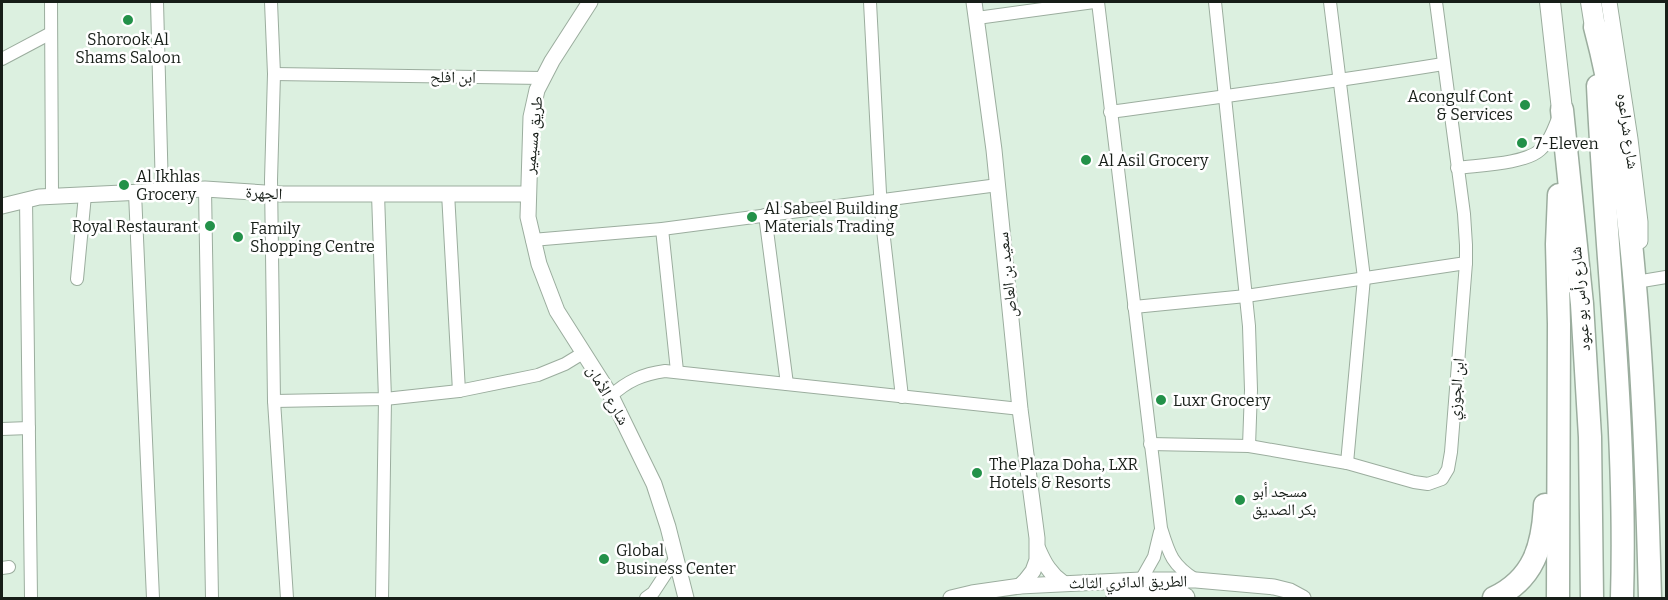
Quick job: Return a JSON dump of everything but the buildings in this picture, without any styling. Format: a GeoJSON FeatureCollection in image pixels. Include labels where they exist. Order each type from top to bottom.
{"type":"FeatureCollection","features":[{"type":"Feature","properties":{"kind":"highway"},"geometry":{"type":"LineString","coordinates":[[1595,27],[1614,109],[1634,271],[1645,420],[1650,598]]}},
{"type":"Feature","properties":{"kind":"highway","name":"شارع رأس بو عبود"},"geometry":{"type":"LineString","coordinates":[[1595,27],[1602,174],[1613,297],[1620,434],[1622,598]]}},
{"type":"Feature","properties":{"kind":"highway"},"geometry":{"type":"LineString","coordinates":[[1558,598],[1557,244],[1562,110]]}},
{"type":"Feature","properties":{"kind":"highway","name":"شارع رأس بو عبود"},"geometry":{"type":"LineString","coordinates":[[1562,110],[1582,304],[1590,437],[1592,598]]}},
{"type":"Feature","properties":{"kind":"highway"},"geometry":{"type":"LineString","coordinates":[[1494,598],[1507,591],[1522,577],[1534,559],[1542,538],[1552,383],[1559,324]]}},
{"type":"Feature","properties":{"kind":"highway"},"geometry":{"type":"LineString","coordinates":[[1647,512],[1656,549],[1666,573]]}},
{"type":"Feature","properties":{"kind":"highway","name":"الطريق الدائري الثالث"},"geometry":{"type":"LineString","coordinates":[[1117,598],[1184,598]]}},
{"type":"Feature","properties":{"kind":"main road","name":"شارع رأس بو عبود"},"geometry":{"type":"LineString","coordinates":[[1550,2],[1562,110]]}},
{"type":"Feature","properties":{"kind":"main road","name":"شارع رأس بو عبود"},"geometry":{"type":"LineString","coordinates":[[1591,2],[1595,27]]}},
{"type":"Feature","properties":{"kind":"street"},"geometry":{"type":"LineString","coordinates":[[51,2],[52,196]]}},
{"type":"Feature","properties":{"kind":"street"},"geometry":{"type":"LineString","coordinates":[[157,2],[162,192]]}},
{"type":"Feature","properties":{"kind":"street"},"geometry":{"type":"LineString","coordinates":[[271,2],[274,74],[271,193],[274,401],[287,598]]}},
{"type":"Feature","properties":{"kind":"street"},"geometry":{"type":"LineString","coordinates":[[543,78],[590,2]]}},
{"type":"Feature","properties":{"kind":"street"},"geometry":{"type":"LineString","coordinates":[[870,2],[880,200],[902,397]]}},
{"type":"Feature","properties":{"kind":"street","name":"سعيد بن العاص"},"geometry":{"type":"LineString","coordinates":[[974,2],[998,185],[1020,409],[1038,549],[1047,568],[1063,583]]}},
{"type":"Feature","properties":{"kind":"street"},"geometry":{"type":"LineString","coordinates":[[977,18],[1096,2],[1161,528],[1168,554],[1173,562],[1196,580]]}},
{"type":"Feature","properties":{"kind":"street"},"geometry":{"type":"LineString","coordinates":[[1215,2],[1249,326],[1251,390],[1249,446]]}},
{"type":"Feature","properties":{"kind":"street"},"geometry":{"type":"LineString","coordinates":[[1330,2],[1364,278],[1347,463]]}},
{"type":"Feature","properties":{"kind":"street","name":"ابن الجوزي"},"geometry":{"type":"LineString","coordinates":[[1150,444],[1249,446],[1347,463],[1428,484],[1442,479],[1449,469],[1466,263],[1464,214],[1456,168],[1436,2]]}},
{"type":"Feature","properties":{"kind":"street","name":"شارع شراعوه"},"geometry":{"type":"LineString","coordinates":[[1609,2],[1640,222],[1639,246],[1634,271]]}},
{"type":"Feature","properties":{"kind":"street"},"geometry":{"type":"LineString","coordinates":[[2,59],[51,33]]}},
{"type":"Feature","properties":{"kind":"street"},"geometry":{"type":"LineString","coordinates":[[1110,112],[1340,81],[1443,64]]}},
{"type":"Feature","properties":{"kind":"street","name":"ابن افلح"},"geometry":{"type":"LineString","coordinates":[[274,74],[543,78]]}},
{"type":"Feature","properties":{"kind":"street","name":"طريق مسيمير"},"geometry":{"type":"LineString","coordinates":[[527,194],[533,103],[543,78]]}},
{"type":"Feature","properties":{"kind":"street"},"geometry":{"type":"LineString","coordinates":[[1456,168],[1533,155],[1547,141],[1562,110]]}},
{"type":"Feature","properties":{"kind":"street"},"geometry":{"type":"LineString","coordinates":[[532,240],[662,229],[998,185]]}},
{"type":"Feature","properties":{"kind":"street"},"geometry":{"type":"LineString","coordinates":[[205,189],[212,598]]}},
{"type":"Feature","properties":{"kind":"street","name":"الجهرة"},"geometry":{"type":"LineString","coordinates":[[2,206],[26,199],[52,196],[205,189],[271,193],[527,194]]}},
{"type":"Feature","properties":{"kind":"street"},"geometry":{"type":"LineString","coordinates":[[135,193],[153,598]]}},
{"type":"Feature","properties":{"kind":"street"},"geometry":{"type":"LineString","coordinates":[[448,193],[459,391]]}},
{"type":"Feature","properties":{"kind":"street"},"geometry":{"type":"LineString","coordinates":[[378,194],[385,399],[382,598]]}},
{"type":"Feature","properties":{"kind":"street","name":"شارع الأمان"},"geometry":{"type":"LineString","coordinates":[[527,194],[532,240],[554,303],[611,396],[654,484],[686,598]]}},
{"type":"Feature","properties":{"kind":"street"},"geometry":{"type":"LineString","coordinates":[[77,279],[85,195]]}},
{"type":"Feature","properties":{"kind":"street"},"geometry":{"type":"LineString","coordinates":[[26,199],[31,598]]}},
{"type":"Feature","properties":{"kind":"street"},"geometry":{"type":"LineString","coordinates":[[765,215],[787,384]]}},
{"type":"Feature","properties":{"kind":"street"},"geometry":{"type":"LineString","coordinates":[[662,229],[677,371]]}},
{"type":"Feature","properties":{"kind":"street"},"geometry":{"type":"LineString","coordinates":[[1134,306],[1246,296],[1466,263]]}},
{"type":"Feature","properties":{"kind":"street"},"geometry":{"type":"LineString","coordinates":[[1634,271],[1666,277]]}},
{"type":"Feature","properties":{"kind":"street"},"geometry":{"type":"LineString","coordinates":[[274,401],[385,399],[459,391],[538,375],[565,364],[583,353]]}},
{"type":"Feature","properties":{"kind":"street"},"geometry":{"type":"LineString","coordinates":[[611,396],[630,381],[641,376],[677,371],[1020,409]]}},
{"type":"Feature","properties":{"kind":"street"},"geometry":{"type":"LineString","coordinates":[[2,429],[29,428]]}},
{"type":"Feature","properties":{"kind":"street"},"geometry":{"type":"LineString","coordinates":[[1140,580],[1155,557],[1161,528]]}},
{"type":"Feature","properties":{"kind":"street","name":"سعيد بن العاص"},"geometry":{"type":"LineString","coordinates":[[1020,586],[1033,571],[1038,549]]}},
{"type":"Feature","properties":{"kind":"street"},"geometry":{"type":"LineString","coordinates":[[646,598],[653,594],[676,558]]}},
{"type":"Feature","properties":{"kind":"street","name":"الطريق الدائري الثالث"},"geometry":{"type":"LineString","coordinates":[[951,598],[1020,586],[1140,580],[1196,580],[1283,589],[1303,598]]}},
{"type":"Feature","properties":{"kind":"place","name":"Shorook Al Shams Saloon"},"geometry":{"type":"Point","coordinates":[128,20]}},
{"type":"Feature","properties":{"kind":"place","name":"Acongulf Cont & Services"},"geometry":{"type":"Point","coordinates":[1525,105]}},
{"type":"Feature","properties":{"kind":"place","name":"7-Eleven"},"geometry":{"type":"Point","coordinates":[1522,143]}},
{"type":"Feature","properties":{"kind":"place","name":"Al Asil Grocery"},"geometry":{"type":"Point","coordinates":[1086,160]}},
{"type":"Feature","properties":{"kind":"place","name":"Al Ikhlas Grocery"},"geometry":{"type":"Point","coordinates":[124,185]}},
{"type":"Feature","properties":{"kind":"place","name":"Al Sabeel Building Materials Trading"},"geometry":{"type":"Point","coordinates":[752,217]}},
{"type":"Feature","properties":{"kind":"place","name":"Royal Restaurant"},"geometry":{"type":"Point","coordinates":[210,226]}},
{"type":"Feature","properties":{"kind":"place","name":"Family Shopping Centre"},"geometry":{"type":"Point","coordinates":[238,237]}},
{"type":"Feature","properties":{"kind":"place","name":"Luxr Grocery"},"geometry":{"type":"Point","coordinates":[1161,400]}},
{"type":"Feature","properties":{"kind":"place","name":"The Plaza Doha, LXR Hotels & Resorts"},"geometry":{"type":"Point","coordinates":[977,473]}},
{"type":"Feature","properties":{"kind":"place","name":"مسجد أبو بكر الصديق"},"geometry":{"type":"Point","coordinates":[1240,500]}},
{"type":"Feature","properties":{"kind":"place","name":"Global Business Center"},"geometry":{"type":"Point","coordinates":[604,559]}}]}
